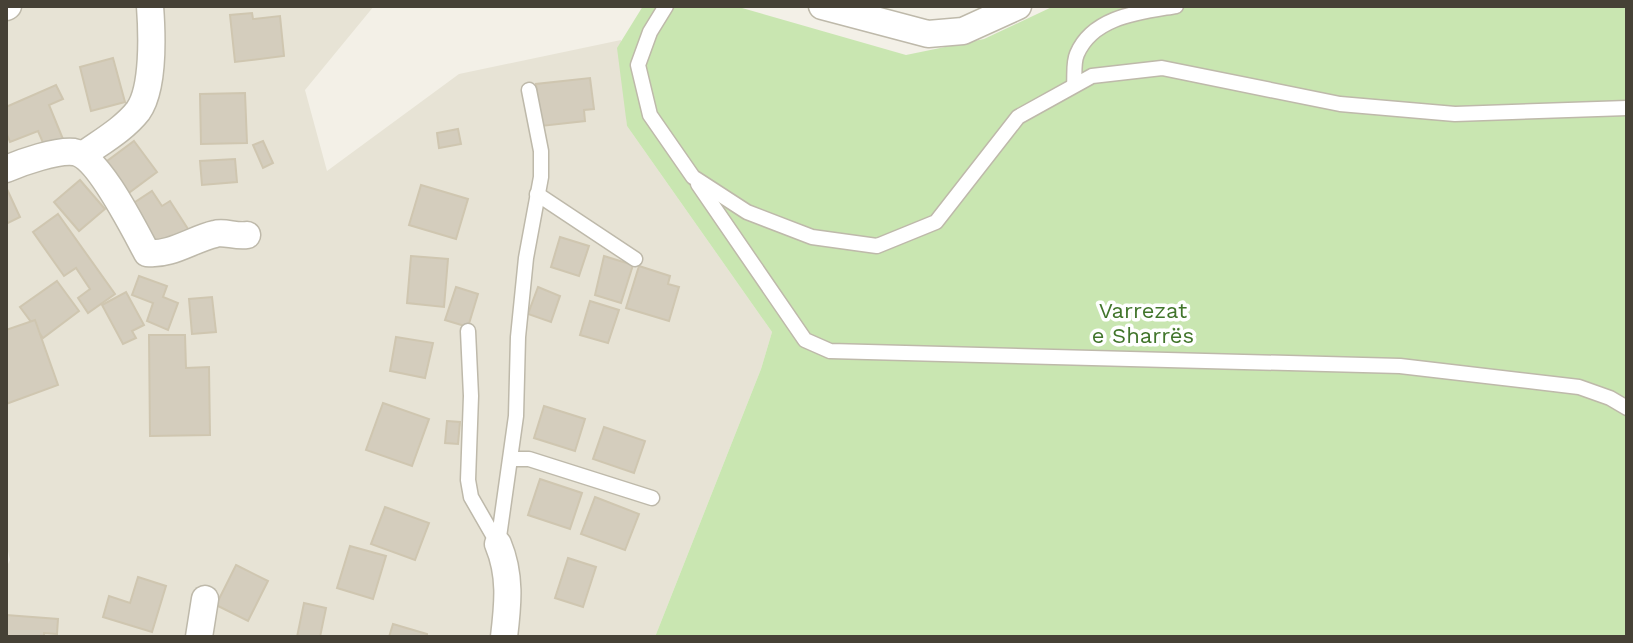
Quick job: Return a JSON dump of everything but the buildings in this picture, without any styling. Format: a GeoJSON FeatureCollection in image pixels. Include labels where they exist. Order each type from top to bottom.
{"type":"FeatureCollection","features":[{"type":"Feature","properties":{"kind":"street"},"geometry":{"type":"LineString","coordinates":[[83,155],[130,120],[144,100],[148,86],[150,6]]}},
{"type":"Feature","properties":{"kind":"street"},"geometry":{"type":"LineString","coordinates":[[822,6],[928,34],[963,31],[1018,6]]}},
{"type":"Feature","properties":{"kind":"street"},"geometry":{"type":"LineString","coordinates":[[6,169],[71,151],[83,155],[115,195],[147,253],[165,252],[218,232],[247,235]]}},
{"type":"Feature","properties":{"kind":"street"},"geometry":{"type":"LineString","coordinates":[[498,544],[506,565],[509,595],[504,637]]}},
{"type":"Feature","properties":{"kind":"street"},"geometry":{"type":"LineString","coordinates":[[199,637],[205,599]]}},
{"type":"Feature","properties":{"kind":"lane"},"geometry":{"type":"LineString","coordinates":[[666,6],[650,32],[638,65],[650,115],[805,340],[830,351],[1400,366],[1579,387],[1627,408]]}},
{"type":"Feature","properties":{"kind":"lane"},"geometry":{"type":"LineString","coordinates":[[1074,85],[1076,56],[1085,41],[1117,16],[1176,6]]}},
{"type":"Feature","properties":{"kind":"lane"},"geometry":{"type":"LineString","coordinates":[[693,177],[747,212],[812,237],[877,246],[936,222],[1018,117],[1092,76],[1162,68],[1340,104],[1441,113],[1627,108]]}},
{"type":"Feature","properties":{"kind":"lane"},"geometry":{"type":"LineString","coordinates":[[498,544],[516,416],[521,304],[541,151],[529,90]]}},
{"type":"Feature","properties":{"kind":"lane"},"geometry":{"type":"LineString","coordinates":[[537,194],[635,259]]}},
{"type":"Feature","properties":{"kind":"lane"},"geometry":{"type":"LineString","coordinates":[[468,331],[471,396],[468,480],[471,497],[498,544]]}},
{"type":"Feature","properties":{"kind":"lane"},"geometry":{"type":"LineString","coordinates":[[511,459],[529,459],[652,498]]}},
{"type":"Feature","properties":{"kind":"shaded area"},"geometry":{"type":"Polygon","coordinates":[[[6,6],[374,6],[305,90],[327,171],[459,74],[621,40],[627,126],[772,332],[761,369],[655,637],[6,637],[6,568],[10,560],[6,542],[6,6]]]}},
{"type":"Feature","properties":{"kind":"green space","name":"Varrezat e Sharrës"},"geometry":{"type":"Polygon","coordinates":[[[643,6],[735,6],[906,55],[984,39],[1054,6],[1627,6],[1627,637],[655,637],[761,369],[772,332],[627,126],[617,48],[643,6]]]}}]}
